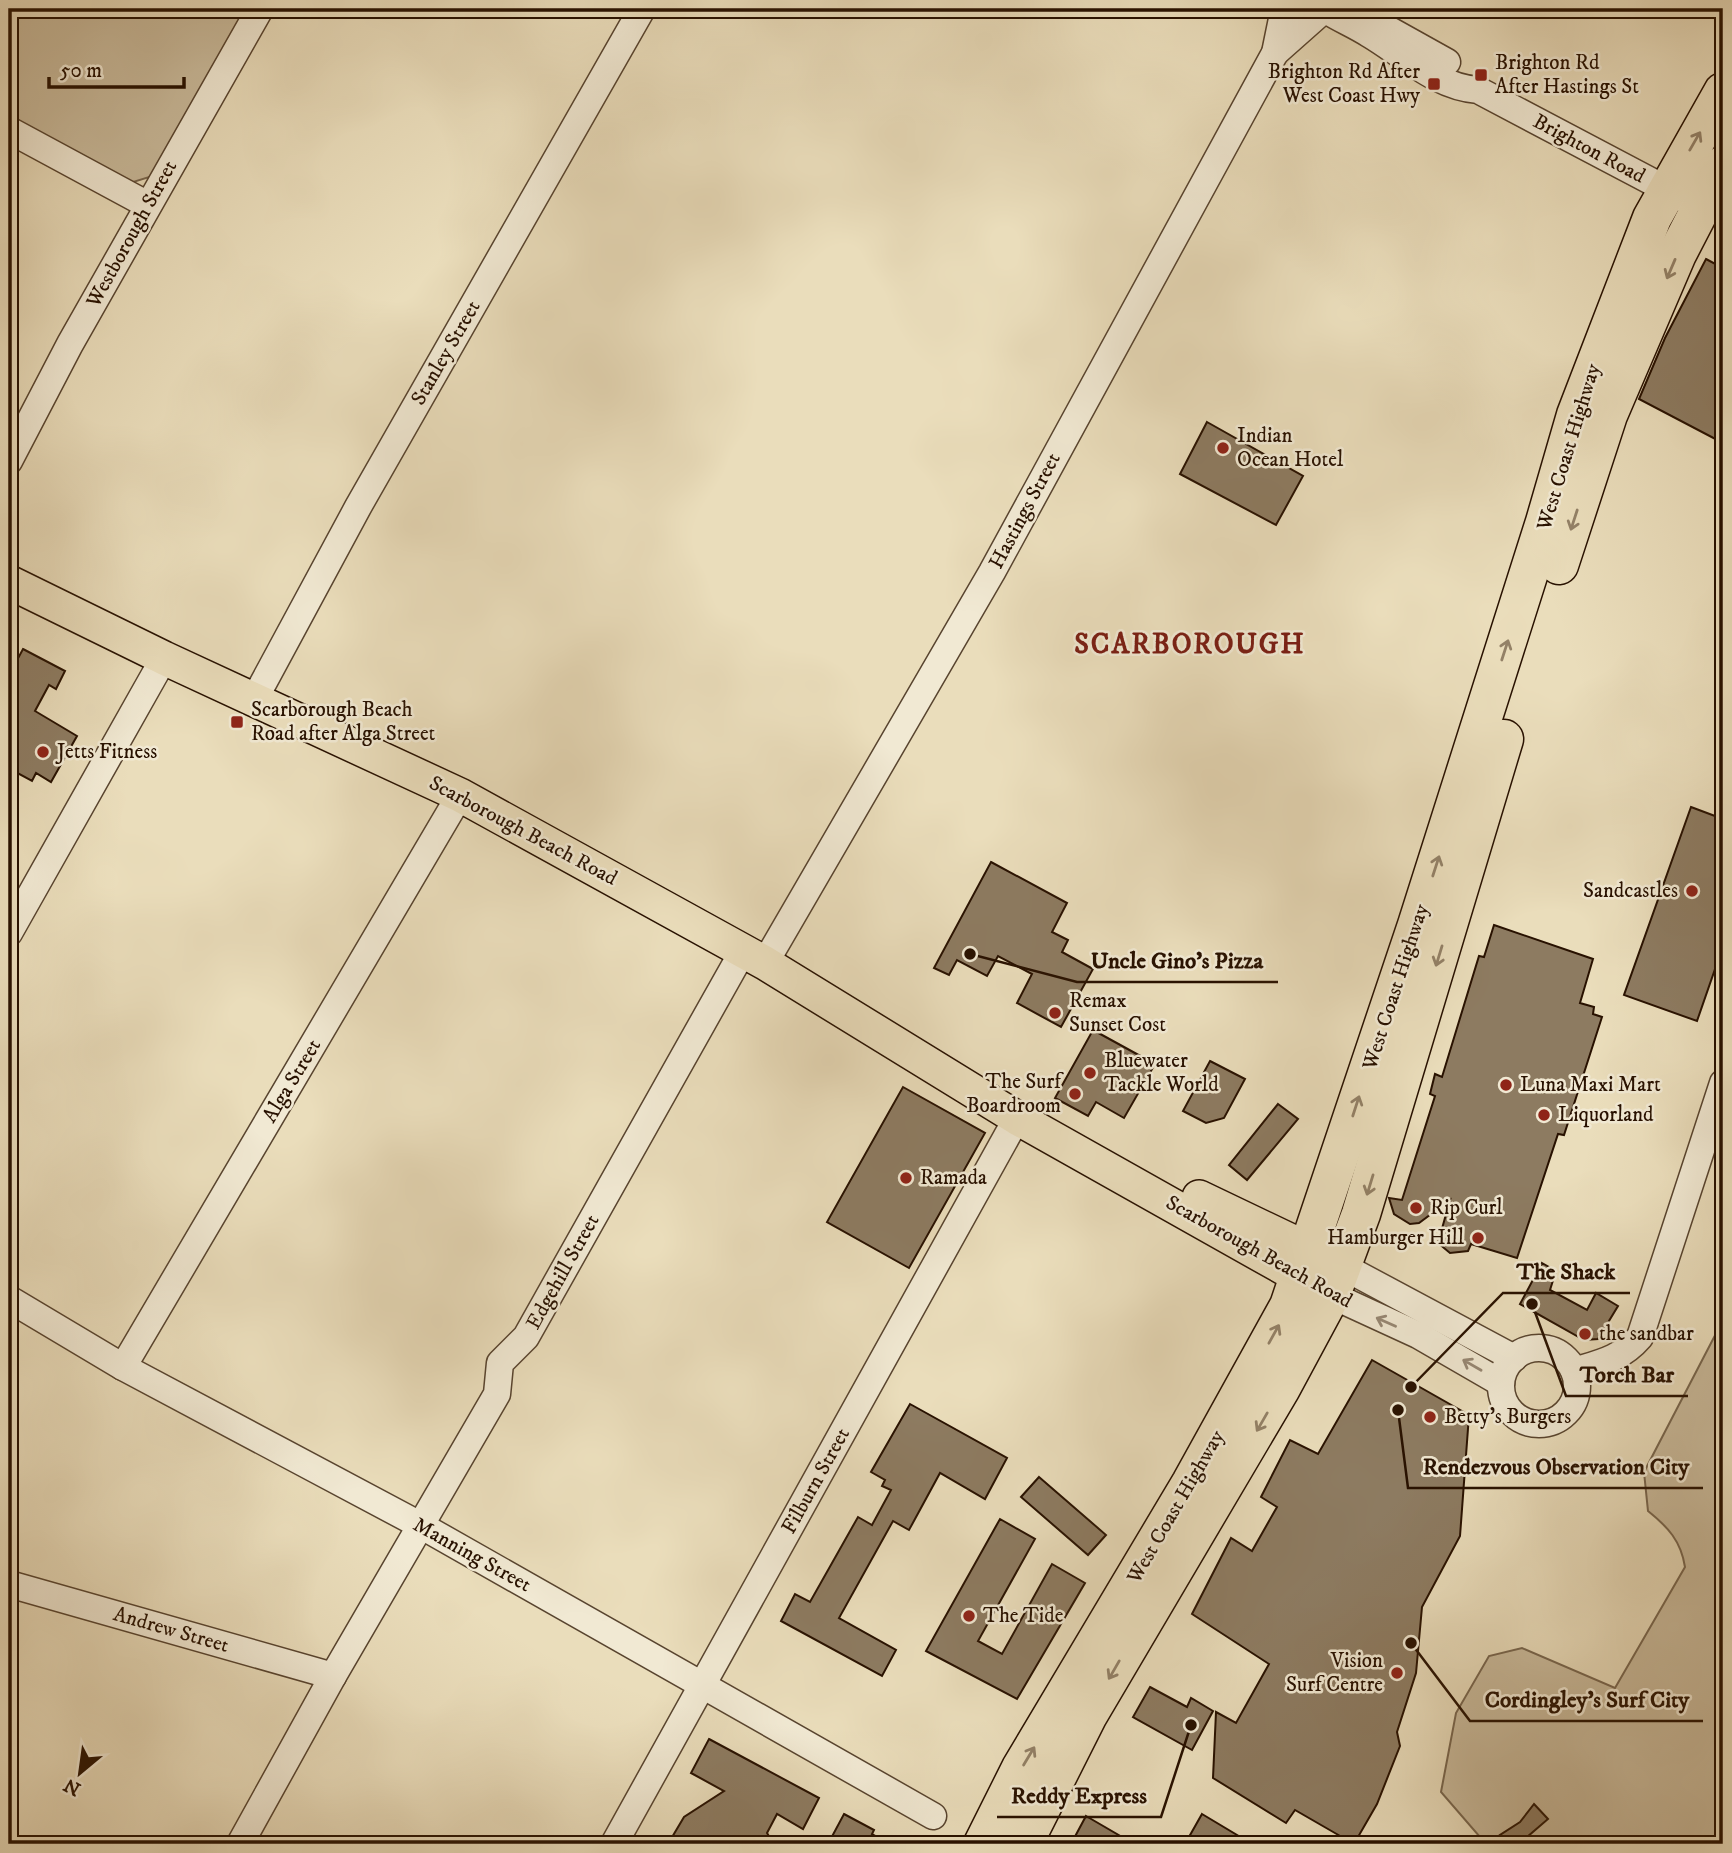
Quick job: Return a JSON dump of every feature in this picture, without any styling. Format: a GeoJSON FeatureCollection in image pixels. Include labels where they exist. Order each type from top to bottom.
{"type":"FeatureCollection","features":[{"type":"Feature","properties":{"kind":"highway","name":"West Coast Highway"},"geometry":{"type":"LineString","coordinates":[[1023,1844],[1095,1704],[1275,1399],[1320,1272],[1470,759],[1576,415],[1632,263],[1667,190],[1723,92]]}},
{"type":"Feature","properties":{"kind":"highway","name":"West Coast Highway"},"geometry":{"type":"LineString","coordinates":[[988,1842],[1021,1768],[1191,1483],[1285,1314],[1320,1272],[1362,1214],[1500,750],[1608,415],[1716,218],[1723,165]]}},
{"type":"Feature","properties":{"kind":"main road","name":"Scarborough Beach Road"},"geometry":{"type":"LineString","coordinates":[[9,582],[164,658],[460,795],[754,957],[1017,1118],[1320,1272]]}},
{"type":"Feature","properties":{"kind":"street","name":"Westborough Street"},"geometry":{"type":"LineString","coordinates":[[9,461],[148,205],[260,9]]}},
{"type":"Feature","properties":{"kind":"street","name":"Stanley Street"},"geometry":{"type":"LineString","coordinates":[[254,700],[352,518],[642,9]]}},
{"type":"Feature","properties":{"kind":"street","name":"Hastings Street"},"geometry":{"type":"LineString","coordinates":[[754,957],[992,572],[1275,53],[1284,9]]}},
{"type":"Feature","properties":{"kind":"street","name":"Brighton Road"},"geometry":{"type":"LineString","coordinates":[[1292,9],[1303,15],[1324,11],[1371,34],[1401,58],[1460,89],[1478,90],[1716,218]]}},
{"type":"Feature","properties":{"kind":"street","name":"Brighton Road"},"geometry":{"type":"LineString","coordinates":[[1359,9],[1370,19],[1468,74],[1478,90]]}},
{"type":"Feature","properties":{"kind":"street","name":"Hastings Street"},"geometry":{"type":"LineString","coordinates":[[1275,53],[1324,11]]}},
{"type":"Feature","properties":{"kind":"street"},"geometry":{"type":"LineString","coordinates":[[9,130],[148,205]]}},
{"type":"Feature","properties":{"kind":"street"},"geometry":{"type":"LineString","coordinates":[[9,933],[164,658]]}},
{"type":"Feature","properties":{"kind":"street","name":"Alga Street"},"geometry":{"type":"LineString","coordinates":[[123,1367],[460,795]]}},
{"type":"Feature","properties":{"kind":"street","name":"Edgehill Street"},"geometry":{"type":"LineString","coordinates":[[240,1844],[333,1676],[497,1394],[500,1363],[526,1337],[754,957]]}},
{"type":"Feature","properties":{"kind":"street"},"geometry":{"type":"LineString","coordinates":[[1574,1371],[1612,1360],[1627,1352],[1640,1337],[1723,1083]]}},
{"type":"Feature","properties":{"kind":"street","name":"Filburn Street"},"geometry":{"type":"LineString","coordinates":[[614,1844],[1017,1118]]}},
{"type":"Feature","properties":{"kind":"street","name":"Scarborough Beach Road"},"geometry":{"type":"LineString","coordinates":[[1320,1272],[1514,1358]]}},
{"type":"Feature","properties":{"kind":"street","name":"Scarborough Beach Road"},"geometry":{"type":"LineString","coordinates":[[1320,1272],[1418,1335],[1502,1383]]}},
{"type":"Feature","properties":{"kind":"street","name":"Manning Street"},"geometry":{"type":"LineString","coordinates":[[9,1299],[123,1367],[420,1525],[933,1816]]}},
{"type":"Feature","properties":{"kind":"street"},"geometry":{"type":"LineString","coordinates":[[1547,1349],[1563,1357],[1574,1371],[1577,1381],[1574,1402],[1568,1412],[1549,1423],[1539,1424],[1518,1418],[1505,1402],[1502,1383],[1505,1369],[1514,1358],[1529,1350],[1547,1349]]}},
{"type":"Feature","properties":{"kind":"street","name":"Andrew Street"},"geometry":{"type":"LineString","coordinates":[[9,1584],[333,1676]]}},
{"type":"Feature","properties":{"kind":"shaded area"},"geometry":{"type":"Polygon","coordinates":[[[9,9],[254,9],[156,175],[130,183],[9,116],[9,9]]]}},
{"type":"Feature","properties":{"kind":"shaded area"},"geometry":{"type":"Polygon","coordinates":[[[1723,1320],[1723,1844],[1486,1844],[1441,1792],[1456,1713],[1489,1656],[1522,1648],[1615,1688],[1685,1567],[1672,1535],[1648,1511],[1644,1472],[1723,1320]]]}},
{"type":"Feature","properties":{"kind":"building"},"geometry":{"type":"Polygon","coordinates":[[[1706,259],[1723,268],[1723,443],[1639,399],[1665,338],[1706,259]]]}},
{"type":"Feature","properties":{"kind":"building","name":"Indian Ocean Hotel"},"geometry":{"type":"Polygon","coordinates":[[[1207,422],[1303,476],[1276,525],[1180,474],[1207,422]]]}},
{"type":"Feature","properties":{"kind":"building"},"geometry":{"type":"Polygon","coordinates":[[[23,649],[65,671],[56,689],[49,685],[35,711],[77,736],[51,782],[36,773],[32,781],[10,769],[14,761],[9,758],[9,675],[23,649]]]}},
{"type":"Feature","properties":{"kind":"building","name":"Sandcastles"},"geometry":{"type":"Polygon","coordinates":[[[1691,807],[1723,819],[1723,946],[1697,1021],[1624,995],[1691,807]]]}},
{"type":"Feature","properties":{"kind":"building"},"geometry":{"type":"Polygon","coordinates":[[[991,862],[1067,903],[1052,932],[1068,940],[1062,952],[1093,969],[1061,1027],[1017,1003],[1032,974],[998,956],[987,976],[957,960],[949,975],[934,968],[991,862]]]}},
{"type":"Feature","properties":{"kind":"building","name":"Luna Maxi Mart"},"geometry":{"type":"Polygon","coordinates":[[[1494,925],[1593,959],[1580,1003],[1594,1007],[1593,1014],[1602,1017],[1564,1135],[1558,1134],[1517,1258],[1471,1244],[1468,1251],[1450,1253],[1438,1243],[1450,1200],[1419,1223],[1410,1224],[1394,1214],[1389,1198],[1402,1200],[1435,1096],[1430,1094],[1435,1074],[1442,1077],[1479,956],[1484,957],[1494,925]]]}},
{"type":"Feature","properties":{"kind":"building"},"geometry":{"type":"Polygon","coordinates":[[[1093,1030],[1155,1064],[1124,1118],[1096,1102],[1088,1116],[1055,1098],[1093,1030]]]}},
{"type":"Feature","properties":{"kind":"building"},"geometry":{"type":"Polygon","coordinates":[[[1210,1061],[1245,1079],[1224,1118],[1206,1123],[1183,1111],[1210,1061]]]}},
{"type":"Feature","properties":{"kind":"building","name":"Ramada"},"geometry":{"type":"Polygon","coordinates":[[[903,1087],[985,1133],[909,1268],[827,1222],[903,1087]]]}},
{"type":"Feature","properties":{"kind":"building"},"geometry":{"type":"Polygon","coordinates":[[[1278,1104],[1298,1119],[1247,1180],[1229,1165],[1278,1104]]]}},
{"type":"Feature","properties":{"kind":"building"},"geometry":{"type":"Polygon","coordinates":[[[1542,1263],[1556,1271],[1550,1290],[1587,1310],[1596,1293],[1618,1306],[1598,1339],[1584,1340],[1520,1304],[1542,1263]]]}},
{"type":"Feature","properties":{"kind":"building"},"geometry":{"type":"Polygon","coordinates":[[[1372,1360],[1469,1415],[1460,1536],[1422,1607],[1416,1673],[1397,1732],[1400,1746],[1377,1804],[1354,1844],[1295,1810],[1286,1823],[1213,1778],[1216,1712],[1236,1723],[1269,1664],[1192,1614],[1231,1538],[1252,1551],[1277,1507],[1261,1497],[1290,1440],[1318,1454],[1372,1360]]]}},
{"type":"Feature","properties":{"kind":"building"},"geometry":{"type":"Polygon","coordinates":[[[910,1404],[1007,1458],[985,1499],[940,1473],[909,1530],[893,1521],[839,1618],[896,1650],[882,1676],[781,1621],[795,1594],[810,1602],[858,1517],[872,1525],[891,1490],[882,1486],[885,1480],[871,1472],[910,1404]]]}},
{"type":"Feature","properties":{"kind":"building"},"geometry":{"type":"Polygon","coordinates":[[[1039,1477],[1106,1535],[1088,1555],[1021,1497],[1039,1477]]]}},
{"type":"Feature","properties":{"kind":"building","name":"The Tide"},"geometry":{"type":"Polygon","coordinates":[[[1000,1519],[1035,1539],[978,1641],[1002,1654],[1052,1564],[1085,1583],[1017,1699],[926,1651],[1000,1519]]]}},
{"type":"Feature","properties":{"kind":"building"},"geometry":{"type":"Polygon","coordinates":[[[1150,1687],[1187,1707],[1191,1698],[1213,1711],[1192,1750],[1133,1717],[1150,1687]]]}},
{"type":"Feature","properties":{"kind":"building"},"geometry":{"type":"Polygon","coordinates":[[[709,1739],[819,1798],[803,1829],[777,1814],[767,1833],[774,1844],[668,1844],[684,1817],[724,1791],[691,1773],[709,1739]]]}},
{"type":"Feature","properties":{"kind":"building"},"geometry":{"type":"Polygon","coordinates":[[[1534,1804],[1548,1819],[1519,1844],[1509,1844],[1500,1835],[1520,1822],[1534,1804]]]}},
{"type":"Feature","properties":{"kind":"building"},"geometry":{"type":"Polygon","coordinates":[[[844,1814],[874,1830],[872,1834],[890,1844],[828,1844],[844,1814]]]}},
{"type":"Feature","properties":{"kind":"building"},"geometry":{"type":"Polygon","coordinates":[[[1202,1814],[1252,1844],[1185,1844],[1202,1814]]]}},
{"type":"Feature","properties":{"kind":"building"},"geometry":{"type":"Polygon","coordinates":[[[1086,1816],[1134,1844],[1071,1844],[1086,1816]]]}},
{"type":"Feature","properties":{"kind":"place","name":"Brighton Rd After Hastings St"},"geometry":{"type":"Point","coordinates":[1481,75]}},
{"type":"Feature","properties":{"kind":"place","name":"Brighton Rd After West Coast Hwy"},"geometry":{"type":"Point","coordinates":[1434,84]}},
{"type":"Feature","properties":{"kind":"place","name":"Indian Ocean Hotel"},"geometry":{"type":"Point","coordinates":[1223,448]}},
{"type":"Feature","properties":{"kind":"place","name":"Scarborough Beach Road after Alga Street"},"geometry":{"type":"Point","coordinates":[237,722]}},
{"type":"Feature","properties":{"kind":"place","name":"Jetts Fitness"},"geometry":{"type":"Point","coordinates":[43,752]}},
{"type":"Feature","properties":{"kind":"place","name":"Sandcastles"},"geometry":{"type":"Point","coordinates":[1692,891]}},
{"type":"Feature","properties":{"kind":"place","name":"Uncle Gino's Pizza"},"geometry":{"type":"Point","coordinates":[970,954]}},
{"type":"Feature","properties":{"kind":"place","name":"Remax Sunset Cost"},"geometry":{"type":"Point","coordinates":[1055,1013]}},
{"type":"Feature","properties":{"kind":"place","name":"Bluewater Tackle World"},"geometry":{"type":"Point","coordinates":[1090,1073]}},
{"type":"Feature","properties":{"kind":"place","name":"Luna Maxi Mart"},"geometry":{"type":"Point","coordinates":[1506,1085]}},
{"type":"Feature","properties":{"kind":"place","name":"The Surf Boardroom"},"geometry":{"type":"Point","coordinates":[1075,1094]}},
{"type":"Feature","properties":{"kind":"place","name":"Liquorland"},"geometry":{"type":"Point","coordinates":[1544,1115]}},
{"type":"Feature","properties":{"kind":"place","name":"Ramada"},"geometry":{"type":"Point","coordinates":[906,1178]}},
{"type":"Feature","properties":{"kind":"place","name":"Rip Curl"},"geometry":{"type":"Point","coordinates":[1416,1208]}},
{"type":"Feature","properties":{"kind":"place","name":"Hamburger Hill"},"geometry":{"type":"Point","coordinates":[1478,1238]}},
{"type":"Feature","properties":{"kind":"place","name":"Torch Bar"},"geometry":{"type":"Point","coordinates":[1532,1304]}},
{"type":"Feature","properties":{"kind":"place","name":"the sandbar"},"geometry":{"type":"Point","coordinates":[1585,1334]}},
{"type":"Feature","properties":{"kind":"place","name":"The Shack"},"geometry":{"type":"Point","coordinates":[1411,1387]}},
{"type":"Feature","properties":{"kind":"place","name":"Rendezvous Observation City"},"geometry":{"type":"Point","coordinates":[1398,1410]}},
{"type":"Feature","properties":{"kind":"place","name":"Betty's Burgers"},"geometry":{"type":"Point","coordinates":[1430,1417]}},
{"type":"Feature","properties":{"kind":"place","name":"The Tide"},"geometry":{"type":"Point","coordinates":[969,1616]}},
{"type":"Feature","properties":{"kind":"place","name":"Cordingley's Surf City"},"geometry":{"type":"Point","coordinates":[1411,1643]}},
{"type":"Feature","properties":{"kind":"place","name":"Vision Surf Centre"},"geometry":{"type":"Point","coordinates":[1397,1673]}},
{"type":"Feature","properties":{"kind":"place","name":"Reddy Express"},"geometry":{"type":"Point","coordinates":[1191,1725]}},
{"type":"Feature","properties":{"kind":"district","name":"SCARBOROUGH"},"geometry":{"type":"Point","coordinates":[1190,644]}}]}
